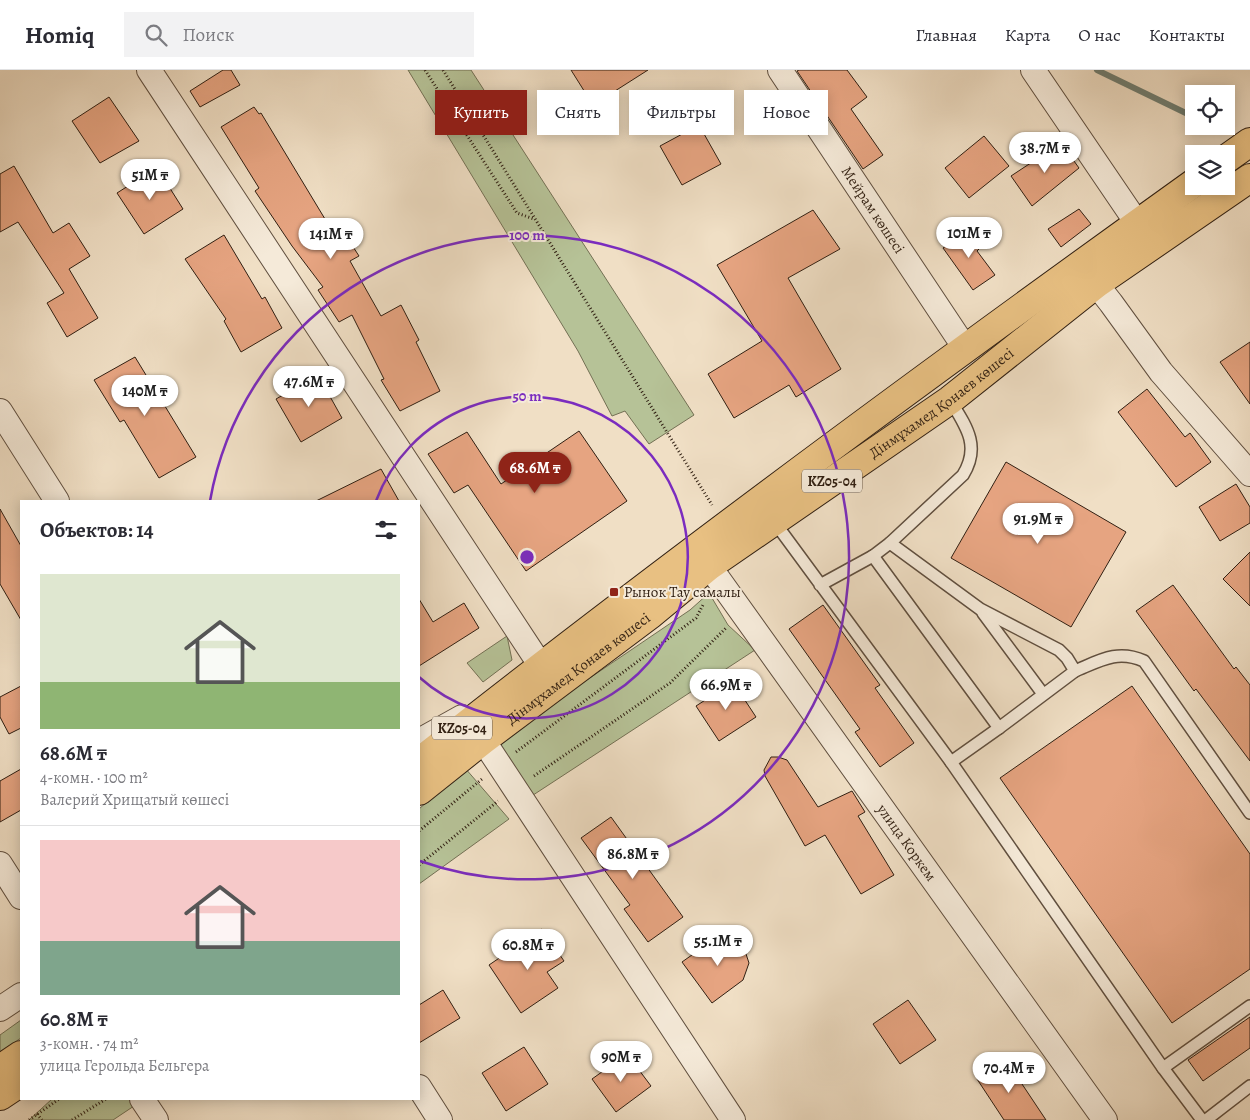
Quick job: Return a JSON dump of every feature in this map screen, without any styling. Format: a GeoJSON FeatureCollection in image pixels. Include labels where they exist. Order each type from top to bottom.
{"type":"FeatureCollection","features":[{"type":"Feature","properties":{"kind":"main road","name":"Дінмұхамед Қонаев көшесі"},"geometry":{"type":"LineString","coordinates":[[420,761],[506,693],[534,655],[950,400],[1096,284],[1250,178]]}},
{"type":"Feature","properties":{"kind":"main road","name":"Дінмұхамед Қонаев көшесі"},"geometry":{"type":"LineString","coordinates":[[420,790],[483,740],[651,614],[713,571],[766,512],[965,348],[1185,189]]}},
{"type":"Feature","properties":{"kind":"main road"},"geometry":{"type":"LineString","coordinates":[[0,1069],[20,1056]]}},
{"type":"Feature","properties":{"kind":"main road"},"geometry":{"type":"LineString","coordinates":[[0,1096],[20,1083]]}},
{"type":"Feature","properties":{"kind":"street"},"geometry":{"type":"LineString","coordinates":[[149,70],[534,655]]}},
{"type":"Feature","properties":{"kind":"street","name":"Мейрам көшесі"},"geometry":{"type":"LineString","coordinates":[[780,70],[965,348]]}},
{"type":"Feature","properties":{"kind":"street"},"geometry":{"type":"LineString","coordinates":[[1033,70],[1137,223]]}},
{"type":"Feature","properties":{"kind":"street"},"geometry":{"type":"LineString","coordinates":[[1096,284],[1161,372],[1250,474]]}},
{"type":"Feature","properties":{"kind":"street"},"geometry":{"type":"LineString","coordinates":[[0,411],[56,500]]}},
{"type":"Feature","properties":{"kind":"street","name":"улица Коркем"},"geometry":{"type":"LineString","coordinates":[[713,571],[1104,1120]]}},
{"type":"Feature","properties":{"kind":"street"},"geometry":{"type":"LineString","coordinates":[[420,740],[506,693]]}},
{"type":"Feature","properties":{"kind":"street"},"geometry":{"type":"LineString","coordinates":[[483,740],[733,1120]]}},
{"type":"Feature","properties":{"kind":"street"},"geometry":{"type":"LineString","coordinates":[[0,864],[20,895]]}},
{"type":"Feature","properties":{"kind":"street"},"geometry":{"type":"LineString","coordinates":[[1,1008],[20,996]]}},
{"type":"Feature","properties":{"kind":"street"},"geometry":{"type":"LineString","coordinates":[[420,1089],[440,1120]]}},
{"type":"Feature","properties":{"kind":"street"},"geometry":{"type":"LineString","coordinates":[[143,1100],[156,1120]]}},
{"type":"Feature","properties":{"kind":"lane"},"geometry":{"type":"LineString","coordinates":[[820,585],[873,556],[890,543],[963,475],[970,463],[971,437],[950,400]]}},
{"type":"Feature","properties":{"kind":"lane"},"geometry":{"type":"LineString","coordinates":[[766,512],[951,762],[1163,1068],[1202,1120]]}},
{"type":"Feature","properties":{"kind":"lane"},"geometry":{"type":"LineString","coordinates":[[890,543],[980,609],[1059,650],[1067,658],[1074,672]]}},
{"type":"Feature","properties":{"kind":"lane"},"geometry":{"type":"LineString","coordinates":[[873,556],[999,728]]}},
{"type":"Feature","properties":{"kind":"lane"},"geometry":{"type":"LineString","coordinates":[[980,609],[1043,694]]}},
{"type":"Feature","properties":{"kind":"lane"},"geometry":{"type":"LineString","coordinates":[[951,762],[1074,672],[1114,656],[1124,655],[1144,661],[1250,813]]}},
{"type":"Feature","properties":{"kind":"lane"},"geometry":{"type":"LineString","coordinates":[[1163,1068],[1250,1006]]}},
{"type":"Feature","properties":{"kind":"lane"},"geometry":{"type":"LineString","coordinates":[[1206,1120],[1250,1086]]}},
{"type":"Feature","properties":{"kind":"path"},"geometry":{"type":"LineString","coordinates":[[425,70],[516,213],[535,219]]}},
{"type":"Feature","properties":{"kind":"path"},"geometry":{"type":"LineString","coordinates":[[443,70],[714,508]]}},
{"type":"Feature","properties":{"kind":"path"},"geometry":{"type":"LineString","coordinates":[[420,830],[499,764],[696,618],[713,571]]}},
{"type":"Feature","properties":{"kind":"path"},"geometry":{"type":"LineString","coordinates":[[420,865],[515,788],[670,683],[728,625]]}},
{"type":"Feature","properties":{"kind":"path"},"geometry":{"type":"LineString","coordinates":[[29,1120],[58,1100]]}},
{"type":"Feature","properties":{"kind":"path"},"geometry":{"type":"LineString","coordinates":[[72,1120],[104,1100]]}},
{"type":"Feature","properties":{"kind":"path"},"geometry":{"type":"LineString","coordinates":[[37,1114],[42,1120]]}},
{"type":"Feature","properties":{"kind":"green space"},"geometry":{"type":"Polygon","coordinates":[[[408,70],[471,70],[484,90],[435,90],[435,115],[408,70]]]}},
{"type":"Feature","properties":{"kind":"green space"},"geometry":{"type":"Polygon","coordinates":[[[447,135],[513,135],[694,415],[649,444],[625,411],[612,416],[578,351],[447,135]]]}},
{"type":"Feature","properties":{"kind":"green space"},"geometry":{"type":"Polygon","coordinates":[[[709,593],[728,625],[755,650],[524,801],[488,747],[690,610],[709,593]]]}},
{"type":"Feature","properties":{"kind":"green space"},"geometry":{"type":"Polygon","coordinates":[[[507,636],[512,660],[483,682],[467,663],[507,636]]]}},
{"type":"Feature","properties":{"kind":"green space"},"geometry":{"type":"Polygon","coordinates":[[[465,768],[509,819],[420,883],[420,808],[465,768]]]}},
{"type":"Feature","properties":{"kind":"green space"},"geometry":{"type":"Polygon","coordinates":[[[20,1021],[20,1039],[0,1052],[0,1035],[20,1021]]]}},
{"type":"Feature","properties":{"kind":"green space"},"geometry":{"type":"Polygon","coordinates":[[[51,1100],[143,1100],[113,1120],[29,1120],[51,1100]]]}},
{"type":"Feature","properties":{"kind":"building"},"geometry":{"type":"Polygon","coordinates":[[[223,70],[231,70],[240,85],[200,107],[190,91],[223,70]]]}},
{"type":"Feature","properties":{"kind":"building"},"geometry":{"type":"Polygon","coordinates":[[[571,70],[648,70],[617,90],[584,90],[571,70]]]}},
{"type":"Feature","properties":{"kind":"building"},"geometry":{"type":"Polygon","coordinates":[[[847,70],[867,97],[851,109],[883,155],[863,169],[828,117],[828,90],[810,90],[797,71],[847,70]]]}},
{"type":"Feature","properties":{"kind":"building"},"geometry":{"type":"Polygon","coordinates":[[[109,97],[139,141],[100,163],[72,121],[109,97]]]}},
{"type":"Feature","properties":{"kind":"building"},"geometry":{"type":"Polygon","coordinates":[[[254,107],[259,114],[261,113],[328,224],[335,219],[359,256],[350,261],[381,316],[401,305],[419,340],[416,342],[440,391],[400,411],[381,380],[384,379],[352,315],[339,322],[318,290],[323,287],[292,246],[255,191],[259,188],[221,127],[254,107]]]}},
{"type":"Feature","properties":{"kind":"building"},"geometry":{"type":"Polygon","coordinates":[[[680,135],[705,135],[721,164],[682,185],[660,146],[680,135]]]}},
{"type":"Feature","properties":{"kind":"building"},"geometry":{"type":"Polygon","coordinates":[[[984,136],[1009,166],[969,198],[945,168],[984,136]]]}},
{"type":"Feature","properties":{"kind":"building"},"geometry":{"type":"Polygon","coordinates":[[[1061,143],[1079,168],[1032,206],[1011,176],[1061,143]]]}},
{"type":"Feature","properties":{"kind":"building"},"geometry":{"type":"Polygon","coordinates":[[[161,165],[161,174],[183,209],[144,234],[117,193],[161,165]]]}},
{"type":"Feature","properties":{"kind":"building"},"geometry":{"type":"Polygon","coordinates":[[[14,166],[53,233],[69,223],[90,256],[69,269],[98,318],[67,337],[47,303],[64,293],[18,222],[0,232],[0,174],[14,166]]]}},
{"type":"Feature","properties":{"kind":"building"},"geometry":{"type":"Polygon","coordinates":[[[1079,209],[1091,224],[1061,247],[1048,229],[1079,209]]]}},
{"type":"Feature","properties":{"kind":"building"},"geometry":{"type":"Polygon","coordinates":[[[813,210],[840,249],[788,278],[841,369],[796,397],[789,385],[734,418],[708,374],[762,341],[717,265],[813,210]]]}},
{"type":"Feature","properties":{"kind":"building"},"geometry":{"type":"Polygon","coordinates":[[[970,229],[982,246],[977,251],[995,275],[973,290],[943,248],[970,229]]]}},
{"type":"Feature","properties":{"kind":"building"},"geometry":{"type":"Polygon","coordinates":[[[224,235],[262,299],[265,297],[282,328],[241,352],[224,321],[226,319],[185,259],[224,235]]]}},
{"type":"Feature","properties":{"kind":"building"},"geometry":{"type":"Polygon","coordinates":[[[1250,342],[1250,404],[1220,362],[1250,342]]]}},
{"type":"Feature","properties":{"kind":"building"},"geometry":{"type":"Polygon","coordinates":[[[135,357],[196,457],[159,478],[124,420],[120,422],[94,380],[135,357]]]}},
{"type":"Feature","properties":{"kind":"building"},"geometry":{"type":"Polygon","coordinates":[[[318,375],[342,418],[301,442],[276,399],[318,375]]]}},
{"type":"Feature","properties":{"kind":"building"},"geometry":{"type":"Polygon","coordinates":[[[1147,389],[1185,437],[1190,433],[1211,462],[1176,487],[1118,412],[1147,389]]]}},
{"type":"Feature","properties":{"kind":"building"},"geometry":{"type":"Polygon","coordinates":[[[579,431],[627,501],[526,571],[468,485],[454,493],[428,454],[467,432],[501,484],[579,431]]]}},
{"type":"Feature","properties":{"kind":"building"},"geometry":{"type":"Polygon","coordinates":[[[1006,462],[1126,532],[1071,627],[951,558],[1006,462]]]}},
{"type":"Feature","properties":{"kind":"building"},"geometry":{"type":"Polygon","coordinates":[[[381,469],[398,500],[318,500],[381,469]]]}},
{"type":"Feature","properties":{"kind":"building"},"geometry":{"type":"Polygon","coordinates":[[[1236,484],[1250,507],[1250,523],[1220,541],[1199,507],[1236,484]]]}},
{"type":"Feature","properties":{"kind":"building"},"geometry":{"type":"Polygon","coordinates":[[[0,509],[20,544],[20,618],[0,584],[0,509]]]}},
{"type":"Feature","properties":{"kind":"building"},"geometry":{"type":"Polygon","coordinates":[[[1250,552],[1250,606],[1223,579],[1250,552]]]}},
{"type":"Feature","properties":{"kind":"building"},"geometry":{"type":"Polygon","coordinates":[[[1173,585],[1234,669],[1236,667],[1250,685],[1250,761],[1196,689],[1194,691],[1136,611],[1173,585]]]}},
{"type":"Feature","properties":{"kind":"building"},"geometry":{"type":"Polygon","coordinates":[[[420,601],[433,622],[464,603],[479,628],[420,665],[420,601]]]}},
{"type":"Feature","properties":{"kind":"building"},"geometry":{"type":"Polygon","coordinates":[[[823,605],[880,685],[875,688],[914,743],[880,767],[855,732],[860,729],[789,629],[823,605]]]}},
{"type":"Feature","properties":{"kind":"building"},"geometry":{"type":"Polygon","coordinates":[[[733,682],[756,717],[719,741],[696,706],[733,682]]]}},
{"type":"Feature","properties":{"kind":"building"},"geometry":{"type":"Polygon","coordinates":[[[1132,686],[1250,854],[1250,969],[1172,1023],[1000,778],[1132,686]]]}},
{"type":"Feature","properties":{"kind":"building"},"geometry":{"type":"Polygon","coordinates":[[[20,687],[20,728],[9,734],[0,717],[0,697],[20,687]]]}},
{"type":"Feature","properties":{"kind":"building"},"geometry":{"type":"Polygon","coordinates":[[[771,757],[787,760],[818,807],[852,791],[865,812],[858,816],[894,875],[861,894],[825,835],[805,846],[765,776],[764,770],[771,757]]]}},
{"type":"Feature","properties":{"kind":"building"},"geometry":{"type":"Polygon","coordinates":[[[20,770],[20,811],[0,822],[0,781],[20,770]]]}},
{"type":"Feature","properties":{"kind":"building"},"geometry":{"type":"Polygon","coordinates":[[[611,817],[683,917],[648,942],[624,909],[630,905],[581,838],[611,817]]]}},
{"type":"Feature","properties":{"kind":"building"},"geometry":{"type":"Polygon","coordinates":[[[542,929],[564,961],[547,972],[558,988],[521,1013],[489,965],[542,929]]]}},
{"type":"Feature","properties":{"kind":"building"},"geometry":{"type":"Polygon","coordinates":[[[713,940],[716,942],[735,940],[743,945],[749,963],[743,980],[712,1003],[682,962],[713,940]]]}},
{"type":"Feature","properties":{"kind":"building"},"geometry":{"type":"Polygon","coordinates":[[[443,990],[460,1018],[420,1042],[420,1004],[443,990]]]}},
{"type":"Feature","properties":{"kind":"building"},"geometry":{"type":"Polygon","coordinates":[[[908,1000],[936,1040],[900,1064],[873,1024],[908,1000]]]}},
{"type":"Feature","properties":{"kind":"building"},"geometry":{"type":"Polygon","coordinates":[[[1250,1017],[1250,1048],[1203,1081],[1188,1060],[1250,1017]]]}},
{"type":"Feature","properties":{"kind":"building"},"geometry":{"type":"Polygon","coordinates":[[[524,1047],[548,1084],[506,1111],[482,1073],[524,1047]]]}},
{"type":"Feature","properties":{"kind":"building"},"geometry":{"type":"Polygon","coordinates":[[[627,1054],[651,1086],[616,1112],[592,1079],[627,1054]]]}},
{"type":"Feature","properties":{"kind":"building"},"geometry":{"type":"Polygon","coordinates":[[[1006,1060],[1046,1120],[1004,1120],[977,1079],[1006,1060]]]}},
{"type":"Feature","properties":{"kind":"waterway"},"geometry":{"type":"LineString","coordinates":[[1097,70],[1185,113]]}},
{"type":"Feature","properties":{"kind":"place","name":"Рынок Тау самалы"},"geometry":{"type":"Point","coordinates":[614,592]}}]}
